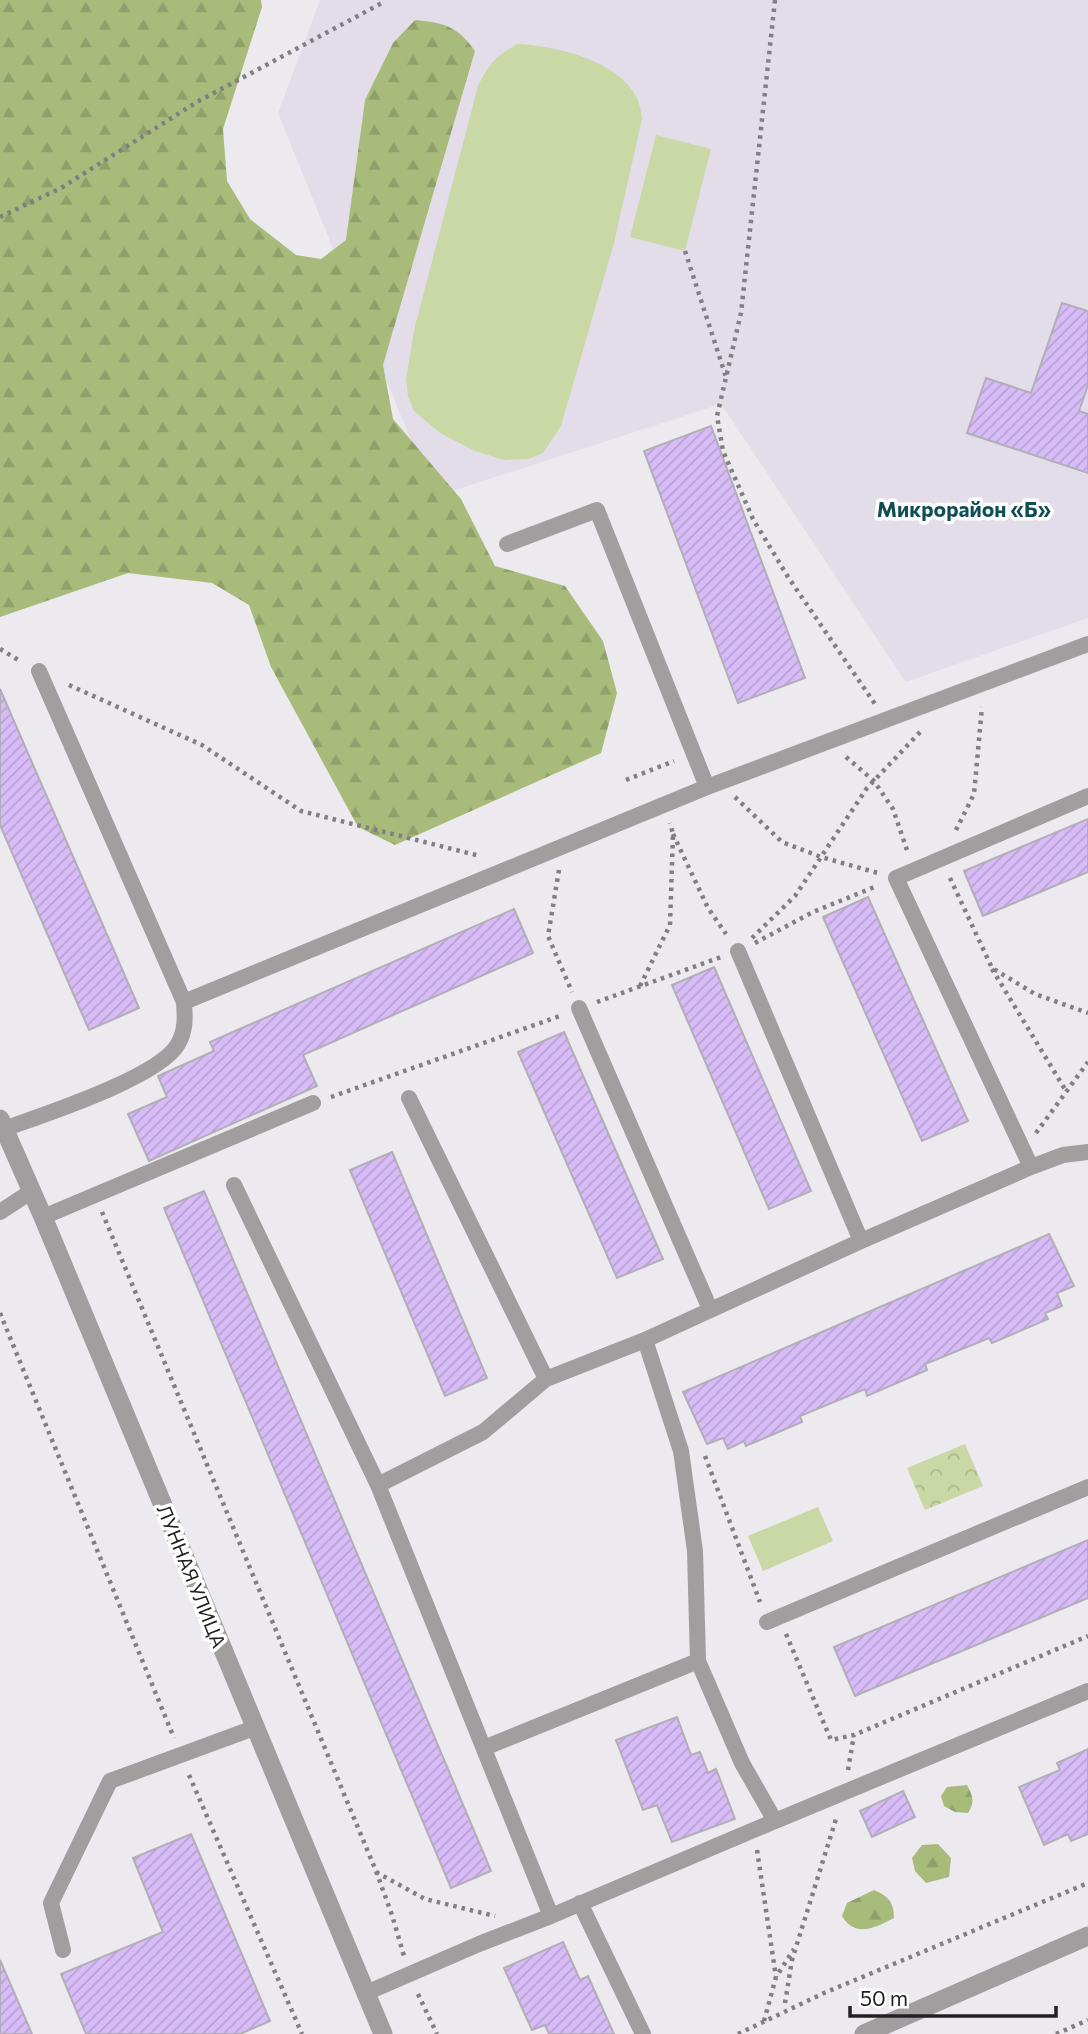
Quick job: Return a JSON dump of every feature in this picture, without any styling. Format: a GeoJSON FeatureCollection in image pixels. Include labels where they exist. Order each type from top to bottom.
{"type":"FeatureCollection","features":[{"type":"Feature","properties":{"kind":"street","name":"ЛУННАЯ УЛИЦА"},"geometry":{"type":"LineString","coordinates":[[2,1124],[383,2034]]}},
{"type":"Feature","properties":{"kind":"street"},"geometry":{"type":"LineString","coordinates":[[864,2034],[1088,1936]]}},
{"type":"Feature","properties":{"kind":"lane"},"geometry":{"type":"LineString","coordinates":[[507,544],[597,510],[713,784]]}},
{"type":"Feature","properties":{"kind":"lane"},"geometry":{"type":"LineString","coordinates":[[184,1002],[713,784],[1088,643]]}},
{"type":"Feature","properties":{"kind":"lane"},"geometry":{"type":"LineString","coordinates":[[2,1124],[134,1078],[163,1062],[178,1046],[185,1027],[184,1002],[38,671]]}},
{"type":"Feature","properties":{"kind":"lane"},"geometry":{"type":"LineString","coordinates":[[1031,1167],[896,878],[1088,796]]}},
{"type":"Feature","properties":{"kind":"lane"},"geometry":{"type":"LineString","coordinates":[[738,951],[861,1241]]}},
{"type":"Feature","properties":{"kind":"lane"},"geometry":{"type":"LineString","coordinates":[[579,1009],[710,1309]]}},
{"type":"Feature","properties":{"kind":"lane"},"geometry":{"type":"LineString","coordinates":[[409,1098],[546,1379]]}},
{"type":"Feature","properties":{"kind":"lane"},"geometry":{"type":"LineString","coordinates":[[43,1217],[313,1103]]}},
{"type":"Feature","properties":{"kind":"lane"},"geometry":{"type":"LineString","coordinates":[[378,1485],[483,1432],[546,1379],[645,1340],[1031,1167],[1063,1155],[1088,1152]]}},
{"type":"Feature","properties":{"kind":"lane"},"geometry":{"type":"LineString","coordinates":[[234,1185],[378,1485],[551,1916]]}},
{"type":"Feature","properties":{"kind":"lane"},"geometry":{"type":"LineString","coordinates":[[0,1212],[32,1191]]}},
{"type":"Feature","properties":{"kind":"lane"},"geometry":{"type":"LineString","coordinates":[[645,1340],[681,1451],[695,1551],[698,1661],[742,1763],[775,1821]]}},
{"type":"Feature","properties":{"kind":"lane"},"geometry":{"type":"LineString","coordinates":[[773,1620],[1088,1487]]}},
{"type":"Feature","properties":{"kind":"lane"},"geometry":{"type":"LineString","coordinates":[[484,1748],[698,1661]]}},
{"type":"Feature","properties":{"kind":"lane"},"geometry":{"type":"LineString","coordinates":[[366,1993],[1088,1690]]}},
{"type":"Feature","properties":{"kind":"lane"},"geometry":{"type":"LineString","coordinates":[[63,1950],[51,1903],[110,1781],[254,1728]]}},
{"type":"Feature","properties":{"kind":"lane"},"geometry":{"type":"LineString","coordinates":[[580,1903],[643,2034]]}},
{"type":"Feature","properties":{"kind":"path"},"geometry":{"type":"LineString","coordinates":[[775,0],[741,313],[717,416],[723,452],[753,519],[788,578],[886,719]]}},
{"type":"Feature","properties":{"kind":"path"},"geometry":{"type":"LineString","coordinates":[[0,217],[61,188],[197,103],[382,2]]}},
{"type":"Feature","properties":{"kind":"path"},"geometry":{"type":"LineString","coordinates":[[685,251],[726,377]]}},
{"type":"Feature","properties":{"kind":"path"},"geometry":{"type":"LineString","coordinates":[[0,649],[38,671],[202,745],[301,811],[516,865]]}},
{"type":"Feature","properties":{"kind":"path"},"geometry":{"type":"LineString","coordinates":[[984,683],[974,794],[941,859],[992,968],[1066,1091]]}},
{"type":"Feature","properties":{"kind":"path"},"geometry":{"type":"LineString","coordinates":[[738,951],[795,896],[867,788],[929,722]]}},
{"type":"Feature","properties":{"kind":"path"},"geometry":{"type":"LineString","coordinates":[[829,741],[874,781],[893,808],[914,870]]}},
{"type":"Feature","properties":{"kind":"path"},"geometry":{"type":"LineString","coordinates":[[626,780],[677,760]]}},
{"type":"Feature","properties":{"kind":"path"},"geometry":{"type":"LineString","coordinates":[[713,784],[782,842],[821,857],[896,878]]}},
{"type":"Feature","properties":{"kind":"path"},"geometry":{"type":"LineString","coordinates":[[666,804],[673,834],[708,908],[738,951]]}},
{"type":"Feature","properties":{"kind":"path"},"geometry":{"type":"LineString","coordinates":[[639,986],[670,925],[673,834]]}},
{"type":"Feature","properties":{"kind":"path"},"geometry":{"type":"LineString","coordinates":[[563,846],[548,936],[579,1009]]}},
{"type":"Feature","properties":{"kind":"path"},"geometry":{"type":"LineString","coordinates":[[313,1103],[738,951],[813,912],[896,878]]}},
{"type":"Feature","properties":{"kind":"path"},"geometry":{"type":"LineString","coordinates":[[992,968],[1035,994],[1088,1013]]}},
{"type":"Feature","properties":{"kind":"path"},"geometry":{"type":"LineString","coordinates":[[1024,1151],[1088,1062]]}},
{"type":"Feature","properties":{"kind":"path"},"geometry":{"type":"LineString","coordinates":[[94,1195],[376,1871],[409,1975],[437,2034]]}},
{"type":"Feature","properties":{"kind":"path"},"geometry":{"type":"LineString","coordinates":[[0,1313],[181,1756],[302,2034]]}},
{"type":"Feature","properties":{"kind":"path"},"geometry":{"type":"LineString","coordinates":[[701,1446],[773,1620],[831,1740],[854,1735],[1088,1636]]}},
{"type":"Feature","properties":{"kind":"path"},"geometry":{"type":"LineString","coordinates":[[785,2003],[792,1960],[845,1792],[854,1735]]}},
{"type":"Feature","properties":{"kind":"path"},"geometry":{"type":"LineString","coordinates":[[754,1830],[776,1977]]}},
{"type":"Feature","properties":{"kind":"path"},"geometry":{"type":"LineString","coordinates":[[376,1871],[425,1899],[529,1925]]}},
{"type":"Feature","properties":{"kind":"path"},"geometry":{"type":"LineString","coordinates":[[738,2034],[824,1993],[1088,1883]]}},
{"type":"Feature","properties":{"kind":"path"},"geometry":{"type":"LineString","coordinates":[[764,2022],[776,1977],[798,1942]]}},
{"type":"Feature","properties":{"kind":"path"},"geometry":{"type":"LineString","coordinates":[[1056,2034],[1088,2021]]}},
{"type":"Feature","properties":{"kind":"shaded area"},"geometry":{"type":"Polygon","coordinates":[[[320,0],[1088,0],[1088,618],[906,682],[721,404],[434,497],[278,113],[320,0]]]}},
{"type":"Feature","properties":{"kind":"green space"},"geometry":{"type":"Polygon","coordinates":[[[0,0],[261,0],[262,7],[223,129],[227,181],[250,219],[296,255],[321,259],[346,240],[365,100],[393,43],[415,20],[450,27],[475,51],[383,365],[393,419],[461,499],[495,566],[565,586],[603,641],[617,693],[601,753],[395,845],[358,827],[271,667],[249,605],[212,583],[128,573],[0,617],[0,0]]]}},
{"type":"Feature","properties":{"kind":"green space"},"geometry":{"type":"Polygon","coordinates":[[[518,44],[567,52],[616,74],[638,100],[642,119],[614,243],[561,426],[543,453],[528,459],[504,460],[475,451],[440,433],[414,411],[406,380],[414,330],[478,86],[494,61],[518,44]]]}},
{"type":"Feature","properties":{"kind":"green space"},"geometry":{"type":"Polygon","coordinates":[[[656,135],[711,149],[685,251],[630,237],[656,135]]]}},
{"type":"Feature","properties":{"kind":"green space"},"geometry":{"type":"Polygon","coordinates":[[[965,1444],[983,1486],[925,1510],[907,1468],[965,1444]]]}},
{"type":"Feature","properties":{"kind":"green space"},"geometry":{"type":"Polygon","coordinates":[[[818,1507],[833,1541],[763,1571],[748,1536],[818,1507]]]}},
{"type":"Feature","properties":{"kind":"green space"},"geometry":{"type":"Polygon","coordinates":[[[967,1785],[972,1799],[968,1813],[955,1812],[944,1806],[941,1796],[947,1787],[967,1785]]]}},
{"type":"Feature","properties":{"kind":"green space"},"geometry":{"type":"Polygon","coordinates":[[[938,1844],[951,1858],[949,1877],[926,1883],[915,1871],[912,1858],[922,1845],[938,1844]]]}},
{"type":"Feature","properties":{"kind":"green space"},"geometry":{"type":"Polygon","coordinates":[[[874,1890],[889,1900],[894,1918],[866,1929],[859,1929],[847,1923],[842,1916],[847,1903],[874,1890]]]}},
{"type":"Feature","properties":{"kind":"building"},"geometry":{"type":"Polygon","coordinates":[[[1062,303],[1088,311],[1088,385],[1079,411],[1088,414],[1088,473],[967,433],[986,378],[1031,393],[1062,303]]]}},
{"type":"Feature","properties":{"kind":"building"},"geometry":{"type":"Polygon","coordinates":[[[711,426],[805,678],[738,703],[644,451],[711,426]]]}},
{"type":"Feature","properties":{"kind":"building"},"geometry":{"type":"Polygon","coordinates":[[[0,689],[139,1008],[89,1030],[0,825],[0,689]]]}},
{"type":"Feature","properties":{"kind":"building"},"geometry":{"type":"Polygon","coordinates":[[[1088,819],[1088,872],[983,916],[964,871],[1088,819]]]}},
{"type":"Feature","properties":{"kind":"building"},"geometry":{"type":"Polygon","coordinates":[[[868,897],[968,1121],[922,1141],[823,917],[868,897]]]}},
{"type":"Feature","properties":{"kind":"building"},"geometry":{"type":"Polygon","coordinates":[[[514,909],[533,953],[303,1055],[317,1086],[149,1161],[128,1114],[167,1097],[158,1076],[214,1051],[210,1042],[514,909]]]}},
{"type":"Feature","properties":{"kind":"building"},"geometry":{"type":"Polygon","coordinates":[[[714,967],[811,1191],[769,1209],[672,985],[714,967]]]}},
{"type":"Feature","properties":{"kind":"building"},"geometry":{"type":"Polygon","coordinates":[[[564,1032],[663,1259],[617,1278],[518,1052],[564,1032]]]}},
{"type":"Feature","properties":{"kind":"building"},"geometry":{"type":"Polygon","coordinates":[[[392,1152],[487,1378],[445,1396],[350,1170],[392,1152]]]}},
{"type":"Feature","properties":{"kind":"building"},"geometry":{"type":"Polygon","coordinates":[[[204,1191],[491,1871],[451,1888],[164,1208],[204,1191]]]}},
{"type":"Feature","properties":{"kind":"building"},"geometry":{"type":"Polygon","coordinates":[[[1049,1234],[1074,1286],[1057,1293],[1062,1306],[1045,1313],[1048,1319],[992,1343],[989,1338],[925,1364],[927,1370],[867,1396],[865,1389],[800,1416],[802,1422],[746,1446],[744,1441],[728,1449],[723,1438],[707,1444],[683,1392],[1049,1234]]]}},
{"type":"Feature","properties":{"kind":"building"},"geometry":{"type":"Polygon","coordinates":[[[1088,1540],[1088,1598],[855,1696],[834,1647],[1088,1540]]]}},
{"type":"Feature","properties":{"kind":"building"},"geometry":{"type":"Polygon","coordinates":[[[677,1717],[691,1755],[700,1752],[708,1773],[716,1769],[735,1819],[672,1842],[657,1805],[643,1810],[616,1740],[677,1717]]]}},
{"type":"Feature","properties":{"kind":"building"},"geometry":{"type":"Polygon","coordinates":[[[1088,1749],[1088,1834],[1071,1841],[1068,1834],[1044,1845],[1019,1787],[1060,1770],[1057,1763],[1088,1749]]]}},
{"type":"Feature","properties":{"kind":"building"},"geometry":{"type":"Polygon","coordinates":[[[903,1791],[915,1817],[872,1837],[860,1811],[903,1791]]]}},
{"type":"Feature","properties":{"kind":"building"},"geometry":{"type":"Polygon","coordinates":[[[191,1834],[270,2021],[240,2034],[86,2034],[61,1974],[163,1932],[133,1858],[191,1834]]]}},
{"type":"Feature","properties":{"kind":"building"},"geometry":{"type":"Polygon","coordinates":[[[563,1942],[580,1980],[588,1976],[614,2034],[549,2034],[545,2025],[532,2030],[504,1968],[563,1942]]]}},
{"type":"Feature","properties":{"kind":"building"},"geometry":{"type":"Polygon","coordinates":[[[0,1960],[32,2034],[0,2034],[0,1960]]]}},
{"type":"Feature","properties":{"kind":"district","name":"Микрорайон «Б»"},"geometry":{"type":"Point","coordinates":[964,508]}}]}
